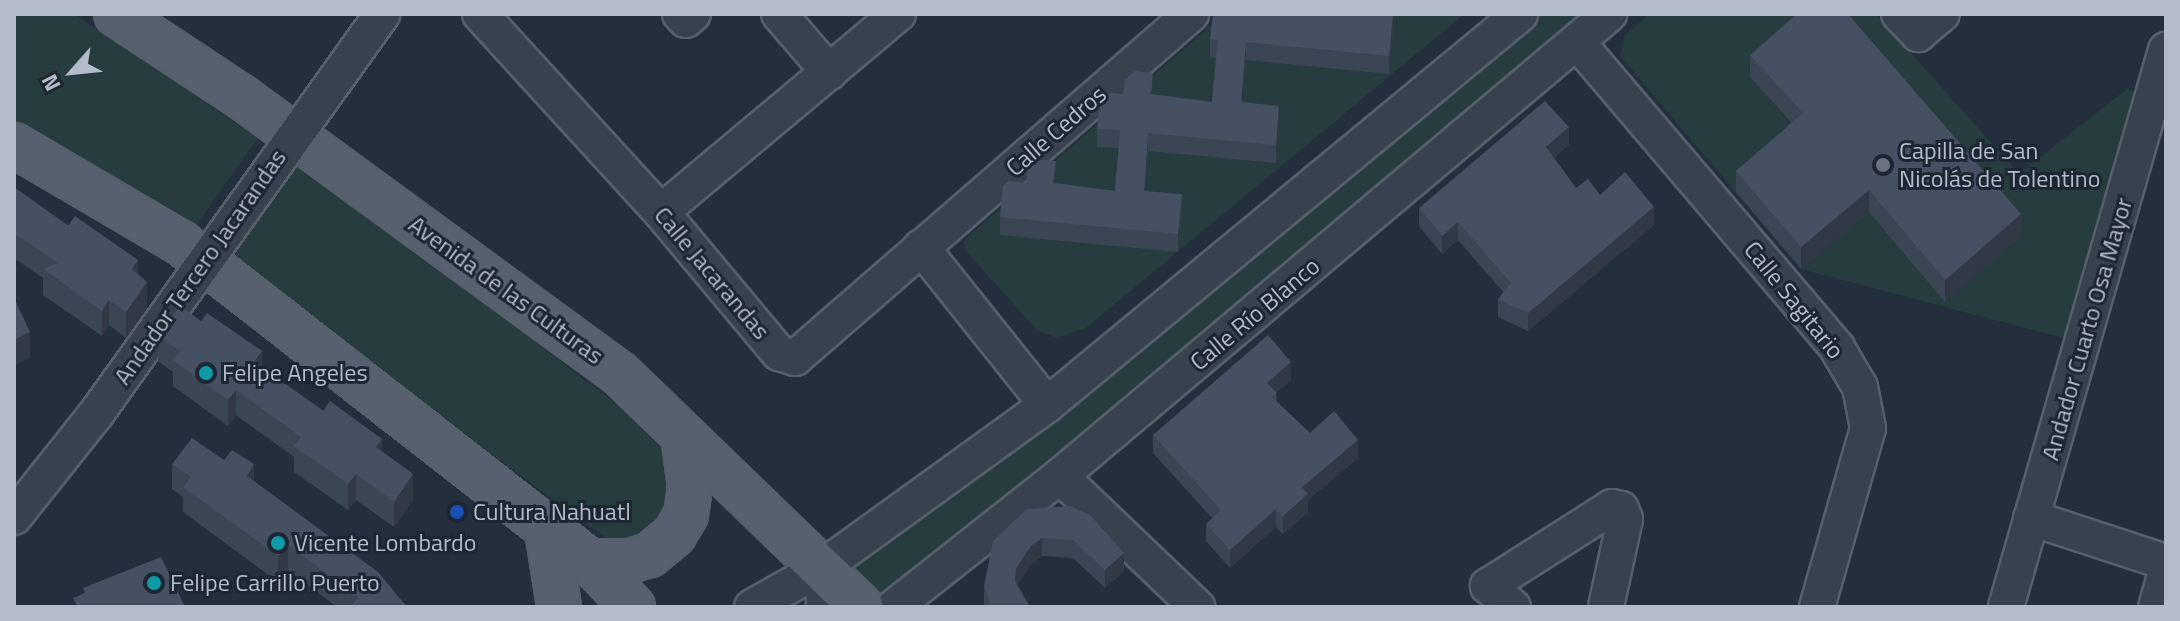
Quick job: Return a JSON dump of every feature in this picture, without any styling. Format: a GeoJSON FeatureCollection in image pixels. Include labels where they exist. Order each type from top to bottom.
{"type":"FeatureCollection","features":[{"type":"Feature","properties":{"kind":"main road","name":"Avenida de las Culturas"},"geometry":{"type":"LineString","coordinates":[[116,14],[243,98],[619,373],[824,587],[861,607]]}},
{"type":"Feature","properties":{"kind":"main road"},"geometry":{"type":"LineString","coordinates":[[14,145],[181,243],[589,561],[633,607]]}},
{"type":"Feature","properties":{"kind":"main road"},"geometry":{"type":"LineString","coordinates":[[589,561],[630,561],[650,555],[674,535],[686,515],[690,488],[684,441]]}},
{"type":"Feature","properties":{"kind":"main road"},"geometry":{"type":"LineString","coordinates":[[547,530],[559,607]]}},
{"type":"Feature","properties":{"kind":"street","name":"Andador Tercero Jacarandas"},"geometry":{"type":"LineString","coordinates":[[14,517],[96,414],[382,14]]}},
{"type":"Feature","properties":{"kind":"street","name":"Calle Jacarandas"},"geometry":{"type":"LineString","coordinates":[[480,14],[661,212],[779,353],[795,358],[921,247]]}},
{"type":"Feature","properties":{"kind":"street"},"geometry":{"type":"LineString","coordinates":[[779,14],[829,72]]}},
{"type":"Feature","properties":{"kind":"street"},"geometry":{"type":"LineString","coordinates":[[661,212],[898,14]]}},
{"type":"Feature","properties":{"kind":"street","name":"Calle Cedros"},"geometry":{"type":"LineString","coordinates":[[921,247],[1191,14]]}},
{"type":"Feature","properties":{"kind":"street"},"geometry":{"type":"LineString","coordinates":[[752,607],[824,587],[1520,14]]}},
{"type":"Feature","properties":{"kind":"street","name":"Calle Río Blanco"},"geometry":{"type":"LineString","coordinates":[[894,607],[1060,476],[1609,14]]}},
{"type":"Feature","properties":{"kind":"street"},"geometry":{"type":"LineString","coordinates":[[1899,14],[1918,34],[1942,14]]}},
{"type":"Feature","properties":{"kind":"street","name":"Calle Sagitario"},"geometry":{"type":"LineString","coordinates":[[1577,42],[1837,348],[1860,387],[1868,428],[1817,607]]}},
{"type":"Feature","properties":{"kind":"street","name":"Andador Cuarto Osa Mayor"},"geometry":{"type":"LineString","coordinates":[[2006,607],[2166,50]]}},
{"type":"Feature","properties":{"kind":"street"},"geometry":{"type":"LineString","coordinates":[[921,247],[1047,405]]}},
{"type":"Feature","properties":{"kind":"street"},"geometry":{"type":"LineString","coordinates":[[1060,476],[1197,607]]}},
{"type":"Feature","properties":{"kind":"street"},"geometry":{"type":"LineString","coordinates":[[1513,607],[1488,586],[1612,507],[1621,509],[1625,519],[1606,607]]}},
{"type":"Feature","properties":{"kind":"street"},"geometry":{"type":"LineString","coordinates":[[2031,518],[2166,562]]}},
{"type":"Feature","properties":{"kind":"street"},"geometry":{"type":"LineString","coordinates":[[2156,607],[2166,573]]}},
{"type":"Feature","properties":{"kind":"green space"},"geometry":{"type":"Polygon","coordinates":[[[14,14],[74,14],[258,138],[187,238],[14,124],[14,14]]]}},
{"type":"Feature","properties":{"kind":"green space"},"geometry":{"type":"Polygon","coordinates":[[[1224,14],[1464,14],[1086,328],[1057,338],[1037,330],[965,250],[964,240],[1224,14]]]}},
{"type":"Feature","properties":{"kind":"green space"},"geometry":{"type":"Polygon","coordinates":[[[1537,14],[1591,14],[882,602],[845,563],[1467,76],[1537,14]]]}},
{"type":"Feature","properties":{"kind":"green space"},"geometry":{"type":"Polygon","coordinates":[[[1649,14],[1876,14],[2019,174],[2127,89],[2148,96],[2075,341],[1801,269],[1620,56],[1624,37],[1649,14]]]}},
{"type":"Feature","properties":{"kind":"green space"},"geometry":{"type":"Polygon","coordinates":[[[300,160],[624,410],[662,449],[680,510],[660,539],[614,544],[230,262],[300,160]]]}},
{"type":"Feature","properties":{"kind":"building"},"geometry":{"type":"Polygon","coordinates":[[[1213,14],[1393,16],[1389,56],[1246,42],[1241,102],[1279,106],[1276,145],[1148,133],[1144,191],[1182,194],[1178,234],[1000,217],[1003,186],[1008,181],[1026,183],[1028,165],[1034,159],[1056,161],[1053,183],[1115,191],[1120,130],[1097,129],[1100,102],[1110,93],[1123,94],[1125,80],[1135,71],[1153,73],[1151,94],[1212,102],[1218,40],[1210,39],[1213,14]]]}},
{"type":"Feature","properties":{"kind":"building","name":"Capilla de San Nicolás de Tolentino"},"geometry":{"type":"Polygon","coordinates":[[[1797,14],[1848,14],[2021,214],[1945,280],[1869,190],[1801,247],[1736,171],[1803,113],[1750,55],[1797,14]]]}},
{"type":"Feature","properties":{"kind":"building"},"geometry":{"type":"Polygon","coordinates":[[[1545,101],[1569,127],[1546,147],[1576,188],[1588,179],[1600,195],[1625,172],[1654,207],[1528,313],[1498,299],[1511,283],[1458,222],[1442,236],[1419,208],[1545,101]]]}},
{"type":"Feature","properties":{"kind":"building"},"geometry":{"type":"Polygon","coordinates":[[[14,187],[68,226],[75,216],[138,260],[132,269],[147,282],[126,312],[109,300],[102,311],[43,269],[58,263],[14,233],[14,187]]]}},
{"type":"Feature","properties":{"kind":"building"},"geometry":{"type":"Polygon","coordinates":[[[16,302],[30,332],[14,340],[14,305],[16,302]]]}},
{"type":"Feature","properties":{"kind":"building"},"geometry":{"type":"Polygon","coordinates":[[[180,306],[201,321],[207,313],[262,351],[254,362],[323,411],[330,401],[382,439],[376,447],[413,474],[394,502],[356,474],[348,484],[294,446],[301,437],[236,390],[228,400],[173,360],[180,351],[158,336],[180,306]]]}},
{"type":"Feature","properties":{"kind":"building"},"geometry":{"type":"Polygon","coordinates":[[[1268,335],[1291,362],[1267,383],[1277,393],[1272,397],[1310,433],[1334,411],[1358,440],[1302,487],[1308,494],[1283,516],[1276,509],[1230,550],[1206,524],[1221,510],[1153,435],[1268,335]]]}},
{"type":"Feature","properties":{"kind":"building"},"geometry":{"type":"Polygon","coordinates":[[[192,438],[224,460],[232,450],[254,464],[247,476],[378,572],[407,607],[349,607],[359,598],[288,545],[278,556],[183,487],[191,477],[172,464],[192,438]]]}},
{"type":"Feature","properties":{"kind":"building"},"geometry":{"type":"Polygon","coordinates":[[[1070,506],[1090,515],[1124,553],[1105,570],[1073,540],[1042,538],[1031,546],[1016,568],[1015,581],[1030,607],[992,607],[984,586],[993,541],[1027,509],[1070,506]]]}},
{"type":"Feature","properties":{"kind":"building"},"geometry":{"type":"Polygon","coordinates":[[[161,557],[185,607],[76,607],[73,598],[85,593],[83,588],[161,557]]]}},
{"type":"Feature","properties":{"kind":"place","name":"Capilla de San Nicolás de Tolentino"},"geometry":{"type":"Point","coordinates":[1883,165]}},
{"type":"Feature","properties":{"kind":"place","name":"Felipe Angeles"},"geometry":{"type":"Point","coordinates":[206,373]}},
{"type":"Feature","properties":{"kind":"place","name":"Cultura Nahuatl"},"geometry":{"type":"Point","coordinates":[457,512]}},
{"type":"Feature","properties":{"kind":"place","name":"Vicente Lombardo"},"geometry":{"type":"Point","coordinates":[278,543]}},
{"type":"Feature","properties":{"kind":"place","name":"Felipe Carrillo Puerto"},"geometry":{"type":"Point","coordinates":[154,583]}}]}
